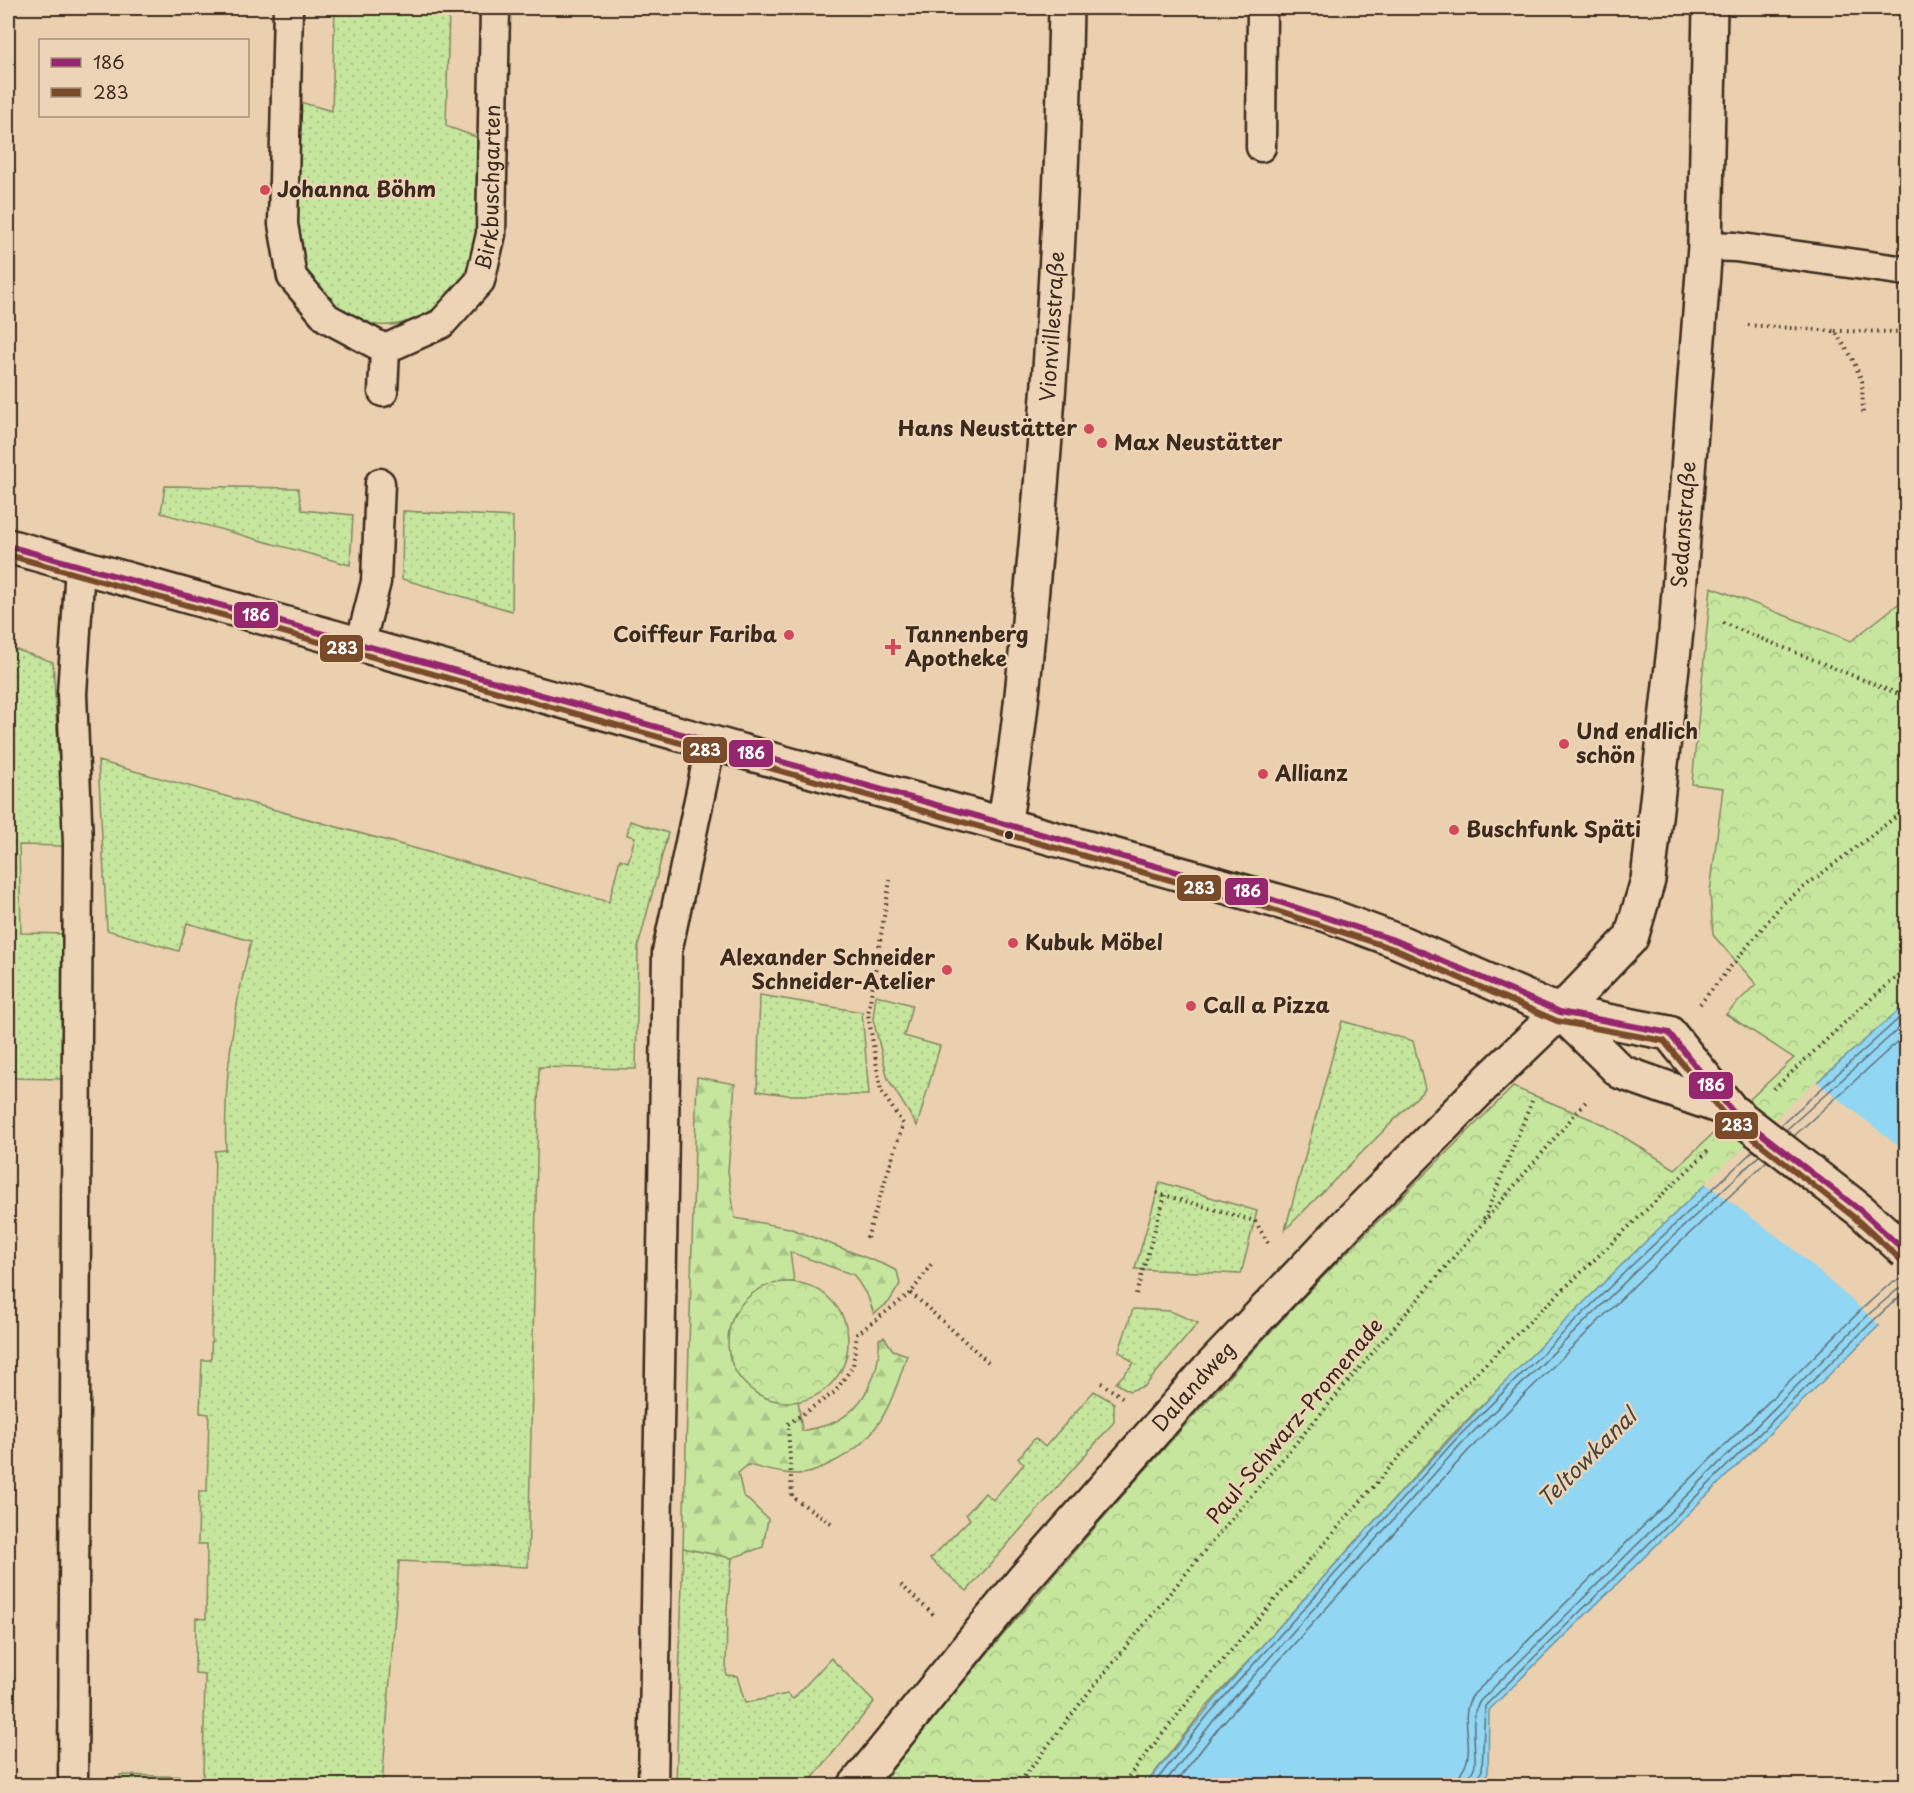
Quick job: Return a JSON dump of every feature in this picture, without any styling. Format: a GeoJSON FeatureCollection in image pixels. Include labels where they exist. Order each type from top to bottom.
{"type":"FeatureCollection","features":[{"type":"Feature","properties":{"kind":"street","name":"Vionvillestraße"},"geometry":{"type":"LineString","coordinates":[[1004,824],[1016,760],[1045,447],[1064,136],[1066,8]]}},
{"type":"Feature","properties":{"kind":"street","name":"Sedanstraße"},"geometry":{"type":"LineString","coordinates":[[1560,1012],[1631,938],[1648,880],[1676,631],[1705,246],[1710,8]]}},
{"type":"Feature","properties":{"kind":"street"},"geometry":{"type":"LineString","coordinates":[[8,546],[1326,915],[1397,941],[1560,1012],[1669,1033],[1732,1111],[1861,1211],[1906,1252]]}},
{"type":"Feature","properties":{"kind":"street"},"geometry":{"type":"LineString","coordinates":[[1560,1012],[1621,1072],[1732,1111]]}},
{"type":"Feature","properties":{"kind":"street","name":"Dalandweg"},"geometry":{"type":"LineString","coordinates":[[855,1785],[1023,1580],[1201,1378],[1356,1215],[1488,1081],[1560,1012]]}},
{"type":"Feature","properties":{"kind":"lane"},"geometry":{"type":"LineString","coordinates":[[288,8],[283,224],[292,277],[327,318],[385,349],[383,392]]}},
{"type":"Feature","properties":{"kind":"lane","name":"Birkbuschgarten"},"geometry":{"type":"LineString","coordinates":[[385,349],[441,324],[480,281],[491,234],[495,8]]}},
{"type":"Feature","properties":{"kind":"lane"},"geometry":{"type":"LineString","coordinates":[[1261,147],[1262,8]]}},
{"type":"Feature","properties":{"kind":"lane"},"geometry":{"type":"LineString","coordinates":[[1705,246],[1735,247],[1906,271]]}},
{"type":"Feature","properties":{"kind":"lane"},"geometry":{"type":"LineString","coordinates":[[360,645],[376,582],[380,483]]}},
{"type":"Feature","properties":{"kind":"lane"},"geometry":{"type":"LineString","coordinates":[[73,1785],[78,844],[72,694],[80,566]]}},
{"type":"Feature","properties":{"kind":"lane"},"geometry":{"type":"LineString","coordinates":[[653,1785],[667,952],[711,743]]}},
{"type":"Feature","properties":{"kind":"path"},"geometry":{"type":"LineString","coordinates":[[1748,325],[1906,333]]}},
{"type":"Feature","properties":{"kind":"path"},"geometry":{"type":"LineString","coordinates":[[1835,331],[1851,356],[1862,381],[1863,414]]}},
{"type":"Feature","properties":{"kind":"path"},"geometry":{"type":"LineString","coordinates":[[1723,623],[1906,697]]}},
{"type":"Feature","properties":{"kind":"path"},"geometry":{"type":"LineString","coordinates":[[1698,1007],[1782,904],[1906,809]]}},
{"type":"Feature","properties":{"kind":"path"},"geometry":{"type":"LineString","coordinates":[[867,1238],[903,1124],[881,1091],[868,1014],[890,880]]}},
{"type":"Feature","properties":{"kind":"path"},"geometry":{"type":"LineString","coordinates":[[1770,1093],[1857,1011],[1906,969]]}},
{"type":"Feature","properties":{"kind":"path"},"geometry":{"type":"LineString","coordinates":[[1482,1224],[1536,1092]]}},
{"type":"Feature","properties":{"kind":"path","name":"Paul-Schwarz-Promenade"},"geometry":{"type":"LineString","coordinates":[[1017,1785],[1210,1543],[1575,1112],[1596,1092]]}},
{"type":"Feature","properties":{"kind":"path"},"geometry":{"type":"LineString","coordinates":[[1121,1785],[1207,1678],[1453,1395],[1717,1142]]}},
{"type":"Feature","properties":{"kind":"path"},"geometry":{"type":"LineString","coordinates":[[1157,1193],[1255,1221],[1271,1247]]}},
{"type":"Feature","properties":{"kind":"path"},"geometry":{"type":"LineString","coordinates":[[1136,1294],[1165,1195]]}},
{"type":"Feature","properties":{"kind":"path"},"geometry":{"type":"LineString","coordinates":[[831,1523],[792,1497],[788,1424],[835,1392],[853,1366],[857,1334],[911,1293],[932,1263]]}},
{"type":"Feature","properties":{"kind":"path"},"geometry":{"type":"LineString","coordinates":[[911,1293],[988,1362]]}},
{"type":"Feature","properties":{"kind":"path"},"geometry":{"type":"LineString","coordinates":[[1101,1383],[1125,1399],[1124,1407]]}},
{"type":"Feature","properties":{"kind":"path"},"geometry":{"type":"LineString","coordinates":[[901,1585],[939,1620]]}},
{"type":"Feature","properties":{"kind":"green space"},"geometry":{"type":"Polygon","coordinates":[[[335,8],[449,8],[446,126],[479,138],[478,232],[470,267],[462,282],[445,301],[424,315],[401,324],[378,325],[358,320],[339,310],[323,295],[310,277],[300,255],[295,232],[296,101],[332,111],[335,8]]]}},
{"type":"Feature","properties":{"kind":"green space"},"geometry":{"type":"Polygon","coordinates":[[[165,486],[298,488],[302,510],[353,515],[350,565],[161,513],[165,486]]]}},
{"type":"Feature","properties":{"kind":"green space"},"geometry":{"type":"Polygon","coordinates":[[[403,511],[513,517],[512,611],[402,579],[403,511]]]}},
{"type":"Feature","properties":{"kind":"green space"},"geometry":{"type":"Polygon","coordinates":[[[1711,587],[1851,641],[1906,598],[1906,1004],[1626,1262],[1452,1435],[1203,1711],[1145,1785],[879,1786],[1073,1552],[1174,1438],[1334,1265],[1513,1087],[1603,1124],[1675,1169],[1794,1058],[1726,1014],[1756,984],[1713,935],[1710,892],[1723,788],[1692,784],[1711,587]]]}},
{"type":"Feature","properties":{"kind":"green space"},"geometry":{"type":"Polygon","coordinates":[[[8,647],[53,662],[64,846],[19,845],[21,933],[67,934],[64,1079],[8,1078],[8,647]]]}},
{"type":"Feature","properties":{"kind":"green space"},"geometry":{"type":"Polygon","coordinates":[[[98,761],[609,902],[620,859],[628,862],[635,837],[627,835],[630,821],[668,833],[638,947],[636,1069],[539,1067],[528,1567],[399,1561],[382,1785],[120,1785],[120,1775],[203,1777],[205,1674],[195,1673],[196,1618],[206,1619],[207,1544],[198,1544],[199,1491],[207,1491],[209,1414],[200,1413],[202,1360],[211,1360],[215,1151],[226,1150],[226,1097],[234,1019],[251,941],[187,923],[179,951],[107,930],[98,761]]]}},
{"type":"Feature","properties":{"kind":"green space"},"geometry":{"type":"Polygon","coordinates":[[[760,995],[862,1012],[869,1095],[788,1095],[757,1091],[760,995]]]}},
{"type":"Feature","properties":{"kind":"green space"},"geometry":{"type":"Polygon","coordinates":[[[876,995],[912,1005],[904,1036],[940,1046],[917,1126],[888,1079],[873,1019],[876,995]]]}},
{"type":"Feature","properties":{"kind":"green space"},"geometry":{"type":"Polygon","coordinates":[[[1342,1021],[1413,1041],[1425,1089],[1285,1230],[1342,1021]]]}},
{"type":"Feature","properties":{"kind":"green space"},"geometry":{"type":"Polygon","coordinates":[[[697,1077],[735,1084],[728,1171],[735,1218],[789,1228],[885,1265],[897,1271],[900,1284],[889,1302],[874,1314],[868,1297],[854,1275],[790,1252],[794,1282],[773,1283],[756,1393],[775,1400],[798,1400],[802,1431],[820,1427],[842,1418],[861,1400],[877,1365],[879,1339],[884,1337],[893,1350],[907,1355],[889,1405],[881,1419],[872,1432],[846,1455],[808,1473],[786,1473],[748,1465],[738,1473],[743,1495],[768,1519],[763,1547],[732,1558],[683,1548],[697,1077]]]}},
{"type":"Feature","properties":{"kind":"green space"},"geometry":{"type":"Polygon","coordinates":[[[1160,1182],[1257,1211],[1241,1274],[1135,1269],[1160,1182]]]}},
{"type":"Feature","properties":{"kind":"green space"},"geometry":{"type":"Polygon","coordinates":[[[788,1282],[811,1287],[830,1300],[843,1319],[848,1342],[843,1365],[830,1384],[811,1397],[788,1402],[765,1397],[746,1384],[733,1365],[728,1342],[733,1319],[746,1300],[765,1287],[788,1282]]]}},
{"type":"Feature","properties":{"kind":"green space"},"geometry":{"type":"Polygon","coordinates":[[[1133,1309],[1170,1311],[1198,1323],[1145,1386],[1129,1391],[1116,1383],[1134,1363],[1119,1351],[1133,1309]]]}},
{"type":"Feature","properties":{"kind":"green space"},"geometry":{"type":"Polygon","coordinates":[[[1094,1391],[1114,1403],[1114,1422],[967,1591],[930,1559],[970,1519],[966,1514],[985,1493],[993,1500],[1024,1464],[1018,1458],[1035,1438],[1045,1447],[1094,1391]]]}},
{"type":"Feature","properties":{"kind":"green space"},"geometry":{"type":"Polygon","coordinates":[[[683,1548],[732,1558],[727,1609],[726,1675],[737,1676],[745,1703],[787,1694],[793,1699],[831,1658],[874,1702],[807,1785],[676,1786],[683,1548]]]}},
{"type":"Feature","properties":{"kind":"water","name":"Teltowkanal"},"geometry":{"type":"Polygon","coordinates":[[[1906,1004],[1906,1299],[1489,1710],[1488,1773],[1478,1785],[1145,1786],[1291,1613],[1476,1412],[1545,1341],[1687,1202],[1906,1004]]]}},
{"type":"Feature","properties":{"kind":"pier"},"geometry":{"type":"Polygon","coordinates":[[[1816,1081],[1906,1152],[1906,1303],[1881,1326],[1790,1246],[1705,1183],[1816,1081]]]}},
{"type":"Feature","properties":{"kind":"transit line","name":"186"},"geometry":{"type":"LineString","coordinates":[[8,546],[1252,893],[1397,941],[1560,1012],[1669,1033],[1732,1111],[1861,1211],[1906,1252]]}},
{"type":"Feature","properties":{"kind":"transit line","name":"283"},"geometry":{"type":"LineString","coordinates":[[8,555],[1249,902],[1394,949],[1557,1021],[1664,1041],[1726,1117],[1855,1218],[1900,1259]]}},
{"type":"Feature","properties":{"kind":"place","name":"Johanna Böhm"},"geometry":{"type":"Point","coordinates":[265,190]}},
{"type":"Feature","properties":{"kind":"place","name":"Hans Neustätter"},"geometry":{"type":"Point","coordinates":[1089,429]}},
{"type":"Feature","properties":{"kind":"place","name":"Max Neustätter"},"geometry":{"type":"Point","coordinates":[1102,443]}},
{"type":"Feature","properties":{"kind":"place","name":"Coiffeur Fariba"},"geometry":{"type":"Point","coordinates":[789,635]}},
{"type":"Feature","properties":{"kind":"place","name":"Tannenberg Apotheke"},"geometry":{"type":"Point","coordinates":[893,647]}},
{"type":"Feature","properties":{"kind":"place","name":"Und endlich schön"},"geometry":{"type":"Point","coordinates":[1564,744]}},
{"type":"Feature","properties":{"kind":"place","name":"Allianz"},"geometry":{"type":"Point","coordinates":[1263,774]}},
{"type":"Feature","properties":{"kind":"place","name":"Buschfunk Späti"},"geometry":{"type":"Point","coordinates":[1454,830]}},
{"type":"Feature","properties":{"kind":"place","name":"Kubuk Möbel"},"geometry":{"type":"Point","coordinates":[1013,943]}},
{"type":"Feature","properties":{"kind":"place","name":"Alexander Schneider Schneider-Atelier"},"geometry":{"type":"Point","coordinates":[947,970]}},
{"type":"Feature","properties":{"kind":"place","name":"Call a Pizza"},"geometry":{"type":"Point","coordinates":[1191,1006]}}]}
